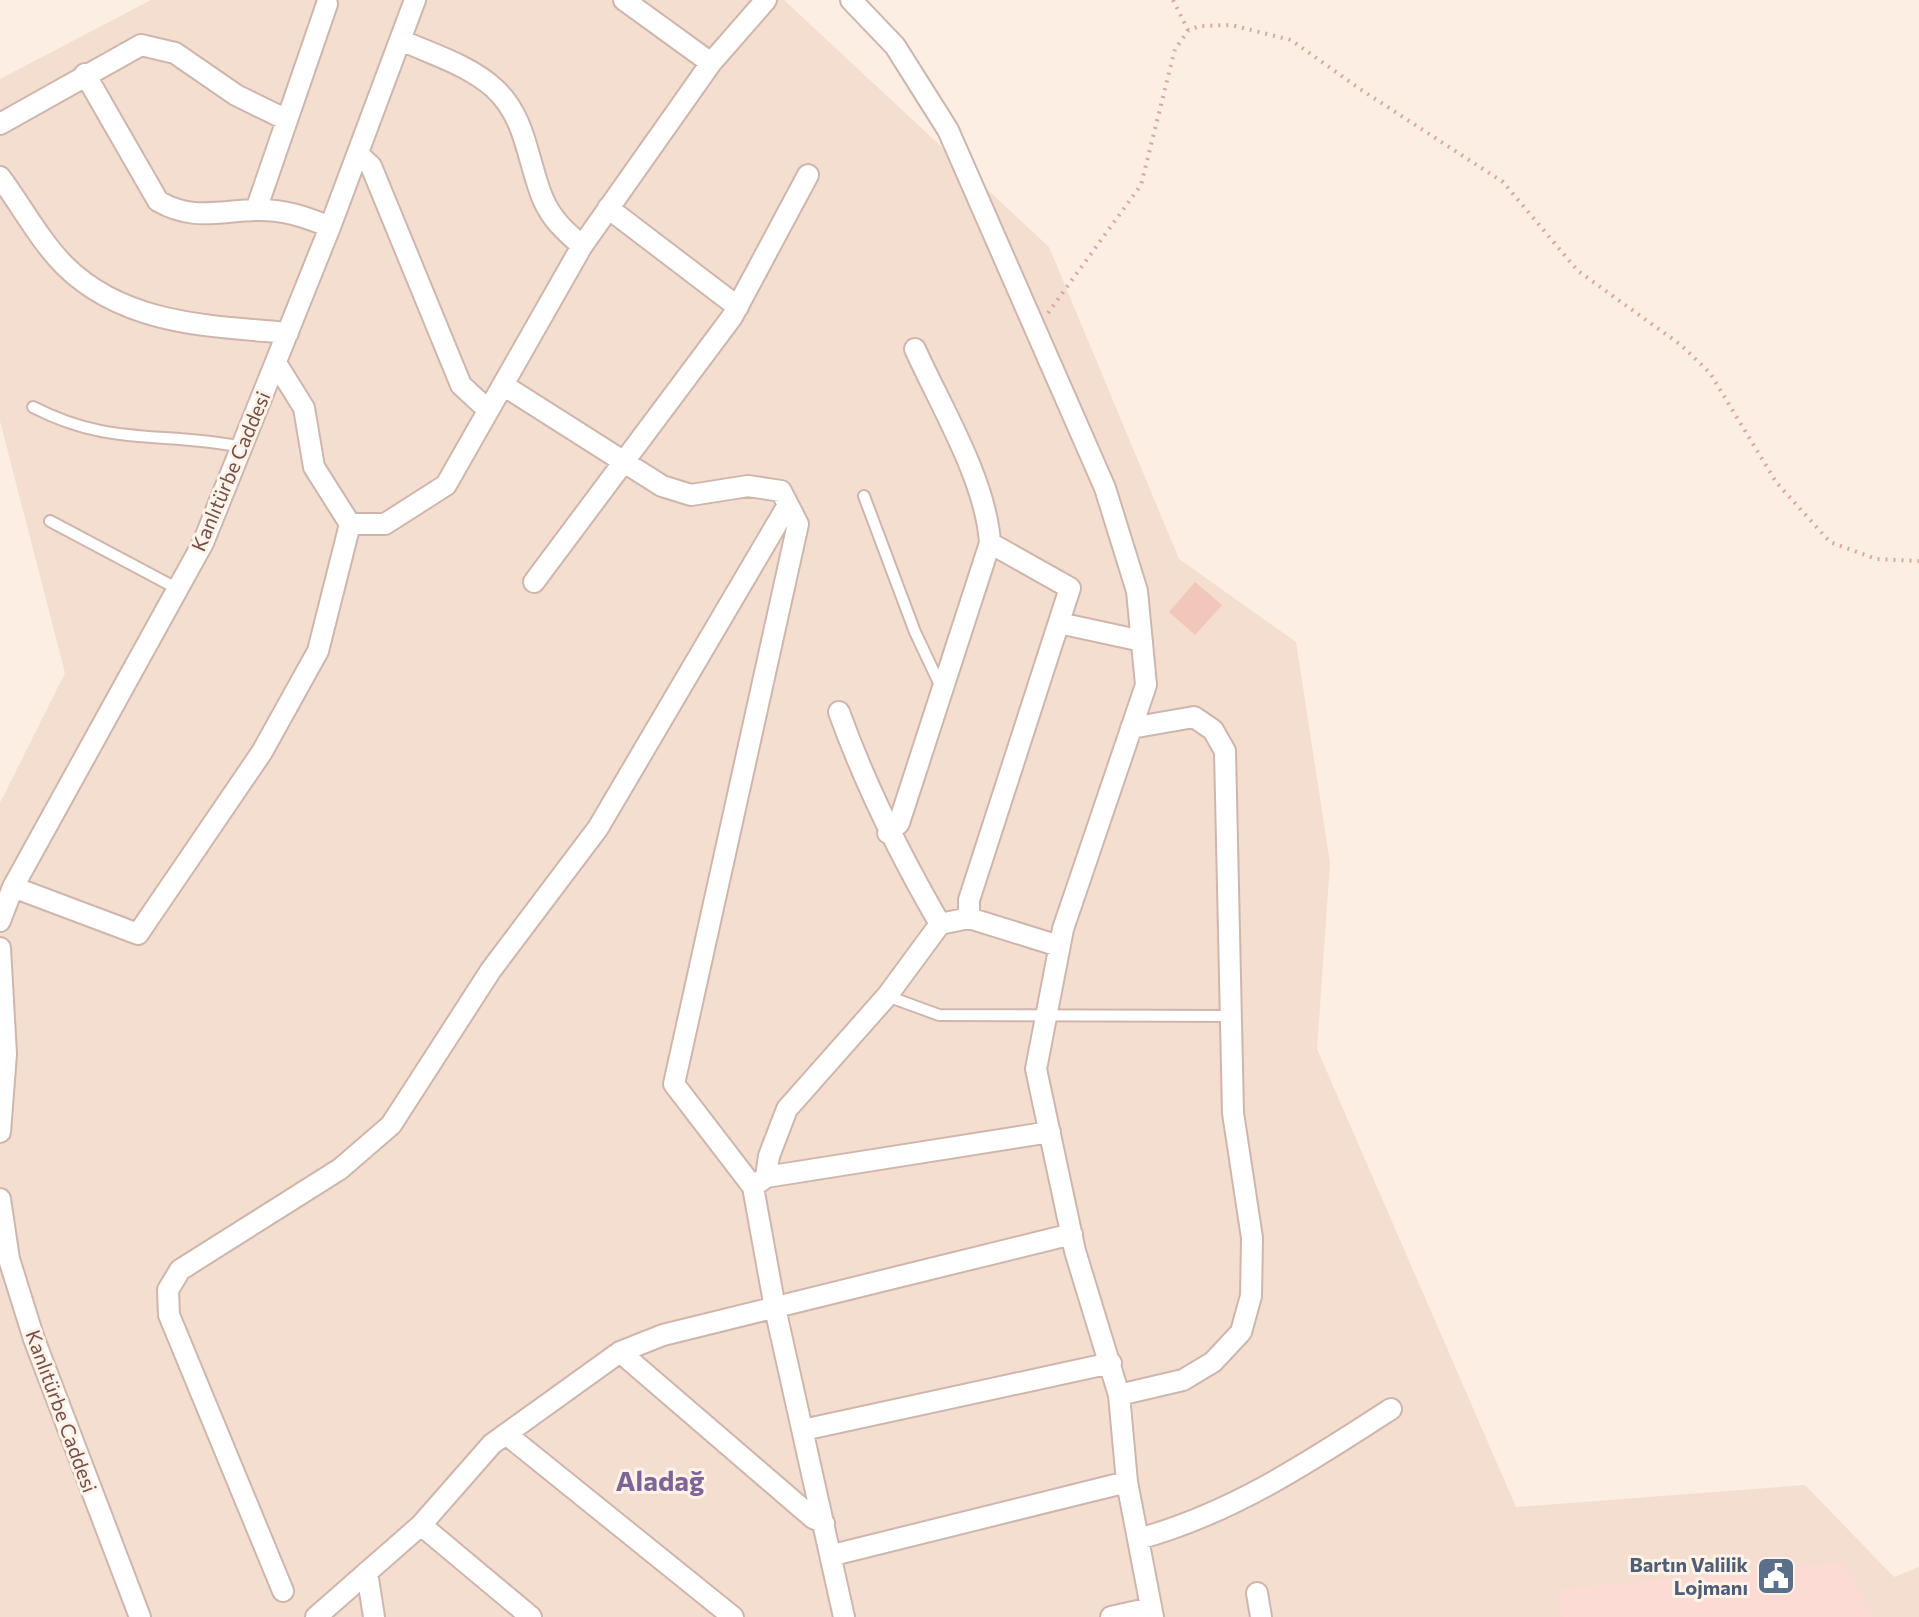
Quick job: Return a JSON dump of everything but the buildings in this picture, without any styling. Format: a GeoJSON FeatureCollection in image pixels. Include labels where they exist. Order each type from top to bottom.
{"type":"FeatureCollection","features":[{"type":"Feature","properties":{"kind":"street","name":"Kanlıtürbe Caddesi"},"geometry":{"type":"LineString","coordinates":[[0,921],[13,887],[203,543],[330,227],[415,0]]}},
{"type":"Feature","properties":{"kind":"street"},"geometry":{"type":"LineString","coordinates":[[624,0],[711,63]]}},
{"type":"Feature","properties":{"kind":"street"},"geometry":{"type":"LineString","coordinates":[[350,524],[385,524],[446,485],[582,246],[711,63],[766,0]]}},
{"type":"Feature","properties":{"kind":"street"},"geometry":{"type":"LineString","coordinates":[[851,0],[895,46],[948,130],[1105,488],[1137,591],[1146,685],[1059,946],[1036,1069],[1072,1234],[1119,1395],[1127,1482],[1152,1612],[1111,1617]]}},
{"type":"Feature","properties":{"kind":"street"},"geometry":{"type":"LineString","coordinates":[[256,210],[327,4]]}},
{"type":"Feature","properties":{"kind":"street"},"geometry":{"type":"LineString","coordinates":[[401,40],[457,65],[493,87],[521,124],[543,200],[558,225],[582,246]]}},
{"type":"Feature","properties":{"kind":"street"},"geometry":{"type":"LineString","coordinates":[[0,124],[141,45],[175,53],[236,95],[285,119]]}},
{"type":"Feature","properties":{"kind":"street"},"geometry":{"type":"LineString","coordinates":[[85,74],[158,201],[176,212],[203,216],[256,210],[286,211],[330,227]]}},
{"type":"Feature","properties":{"kind":"street"},"geometry":{"type":"LineString","coordinates":[[358,154],[371,166],[461,385],[488,410]]}},
{"type":"Feature","properties":{"kind":"street"},"geometry":{"type":"LineString","coordinates":[[534,582],[738,307],[808,175]]}},
{"type":"Feature","properties":{"kind":"street"},"geometry":{"type":"LineString","coordinates":[[0,177],[63,264],[113,300],[166,320],[288,333]]}},
{"type":"Feature","properties":{"kind":"street"},"geometry":{"type":"LineString","coordinates":[[608,208],[738,307]]}},
{"type":"Feature","properties":{"kind":"street"},"geometry":{"type":"LineString","coordinates":[[888,833],[899,823],[990,543],[988,520],[976,485],[915,349]]}},
{"type":"Feature","properties":{"kind":"street"},"geometry":{"type":"LineString","coordinates":[[13,887],[138,934],[262,752],[318,651],[350,524],[314,467],[304,408],[276,363]]}},
{"type":"Feature","properties":{"kind":"street"},"geometry":{"type":"LineString","coordinates":[[503,385],[662,486],[691,495],[748,486],[781,491],[798,524],[674,1084],[759,1182]]}},
{"type":"Feature","properties":{"kind":"street"},"geometry":{"type":"LineString","coordinates":[[283,1591],[169,1315],[168,1290],[180,1270],[340,1169],[391,1125],[491,970],[598,828],[788,505]]}},
{"type":"Feature","properties":{"kind":"street"},"geometry":{"type":"LineString","coordinates":[[969,918],[969,900],[1070,588],[990,543]]}},
{"type":"Feature","properties":{"kind":"street"},"geometry":{"type":"LineString","coordinates":[[1059,623],[1142,641]]}},
{"type":"Feature","properties":{"kind":"street"},"geometry":{"type":"LineString","coordinates":[[839,712],[864,782],[888,833],[940,924]]}},
{"type":"Feature","properties":{"kind":"street"},"geometry":{"type":"LineString","coordinates":[[1119,1395],[1166,1386],[1199,1372],[1233,1343],[1247,1314],[1254,1258],[1233,1113],[1225,751],[1213,730],[1194,717],[1131,728]]}},
{"type":"Feature","properties":{"kind":"street"},"geometry":{"type":"LineString","coordinates":[[844,1617],[833,1555],[775,1308],[759,1182],[787,1109],[887,996],[940,924],[969,918],[1059,946]]}},
{"type":"Feature","properties":{"kind":"street"},"geometry":{"type":"LineString","coordinates":[[0,948],[6,1054],[0,1132]]}},
{"type":"Feature","properties":{"kind":"street"},"geometry":{"type":"LineString","coordinates":[[759,1182],[1050,1132]]}},
{"type":"Feature","properties":{"kind":"street","name":"Kanlıtürbe Caddesi"},"geometry":{"type":"LineString","coordinates":[[0,1199],[9,1259],[34,1339],[140,1617]]}},
{"type":"Feature","properties":{"kind":"street"},"geometry":{"type":"LineString","coordinates":[[316,1617],[421,1525],[506,1434],[620,1352],[663,1335],[1072,1234]]}},
{"type":"Feature","properties":{"kind":"street"},"geometry":{"type":"LineString","coordinates":[[620,1352],[813,1518],[824,1523]]}},
{"type":"Feature","properties":{"kind":"street"},"geometry":{"type":"LineString","coordinates":[[803,1430],[1111,1363]]}},
{"type":"Feature","properties":{"kind":"street"},"geometry":{"type":"LineString","coordinates":[[1138,1539],[1172,1530],[1235,1503],[1299,1468],[1391,1409]]}},
{"type":"Feature","properties":{"kind":"street"},"geometry":{"type":"LineString","coordinates":[[506,1434],[733,1617]]}},
{"type":"Feature","properties":{"kind":"street"},"geometry":{"type":"LineString","coordinates":[[833,1555],[1127,1482]]}},
{"type":"Feature","properties":{"kind":"street"},"geometry":{"type":"LineString","coordinates":[[421,1525],[531,1617]]}},
{"type":"Feature","properties":{"kind":"street"},"geometry":{"type":"LineString","coordinates":[[367,1572],[374,1617]]}},
{"type":"Feature","properties":{"kind":"street"},"geometry":{"type":"LineString","coordinates":[[1257,1593],[1261,1617]]}},
{"type":"Feature","properties":{"kind":"lane"},"geometry":{"type":"LineString","coordinates":[[33,407],[73,425],[114,436],[242,447]]}},
{"type":"Feature","properties":{"kind":"lane"},"geometry":{"type":"LineString","coordinates":[[864,496],[915,632],[942,691]]}},
{"type":"Feature","properties":{"kind":"lane"},"geometry":{"type":"LineString","coordinates":[[50,521],[176,588]]}},
{"type":"Feature","properties":{"kind":"lane"},"geometry":{"type":"LineString","coordinates":[[887,996],[939,1015],[1231,1016]]}},
{"type":"Feature","properties":{"kind":"path"},"geometry":{"type":"LineString","coordinates":[[1173,0],[1188,31]]}},
{"type":"Feature","properties":{"kind":"path"},"geometry":{"type":"LineString","coordinates":[[1038,339],[1049,311],[1141,185],[1175,49],[1188,31],[1199,26],[1231,25],[1291,40],[1503,182],[1578,271],[1681,345],[1710,373],[1776,482],[1830,542],[1876,559],[1919,561]]}},
{"type":"Feature","properties":{"kind":"shaded area"},"geometry":{"type":"Polygon","coordinates":[[[151,0],[784,0],[1049,247],[1179,559],[1296,642],[1330,863],[1317,1049],[1516,1507],[1805,1485],[1894,1577],[1919,1567],[1919,1617],[0,1617],[0,803],[65,673],[0,421],[0,79],[151,0]]]}},
{"type":"Feature","properties":{"kind":"shaded area","name":"Bartın Valilik Lojmanı"},"geometry":{"type":"Polygon","coordinates":[[[1844,1562],[1872,1617],[1563,1617],[1557,1590],[1844,1562]]]}},
{"type":"Feature","properties":{"kind":"place","name":"Bartın Valilik Lojmanı"},"geometry":{"type":"Point","coordinates":[1776,1576]}},
{"type":"Feature","properties":{"kind":"district","name":"Aladağ"},"geometry":{"type":"Point","coordinates":[660,1480]}}]}
